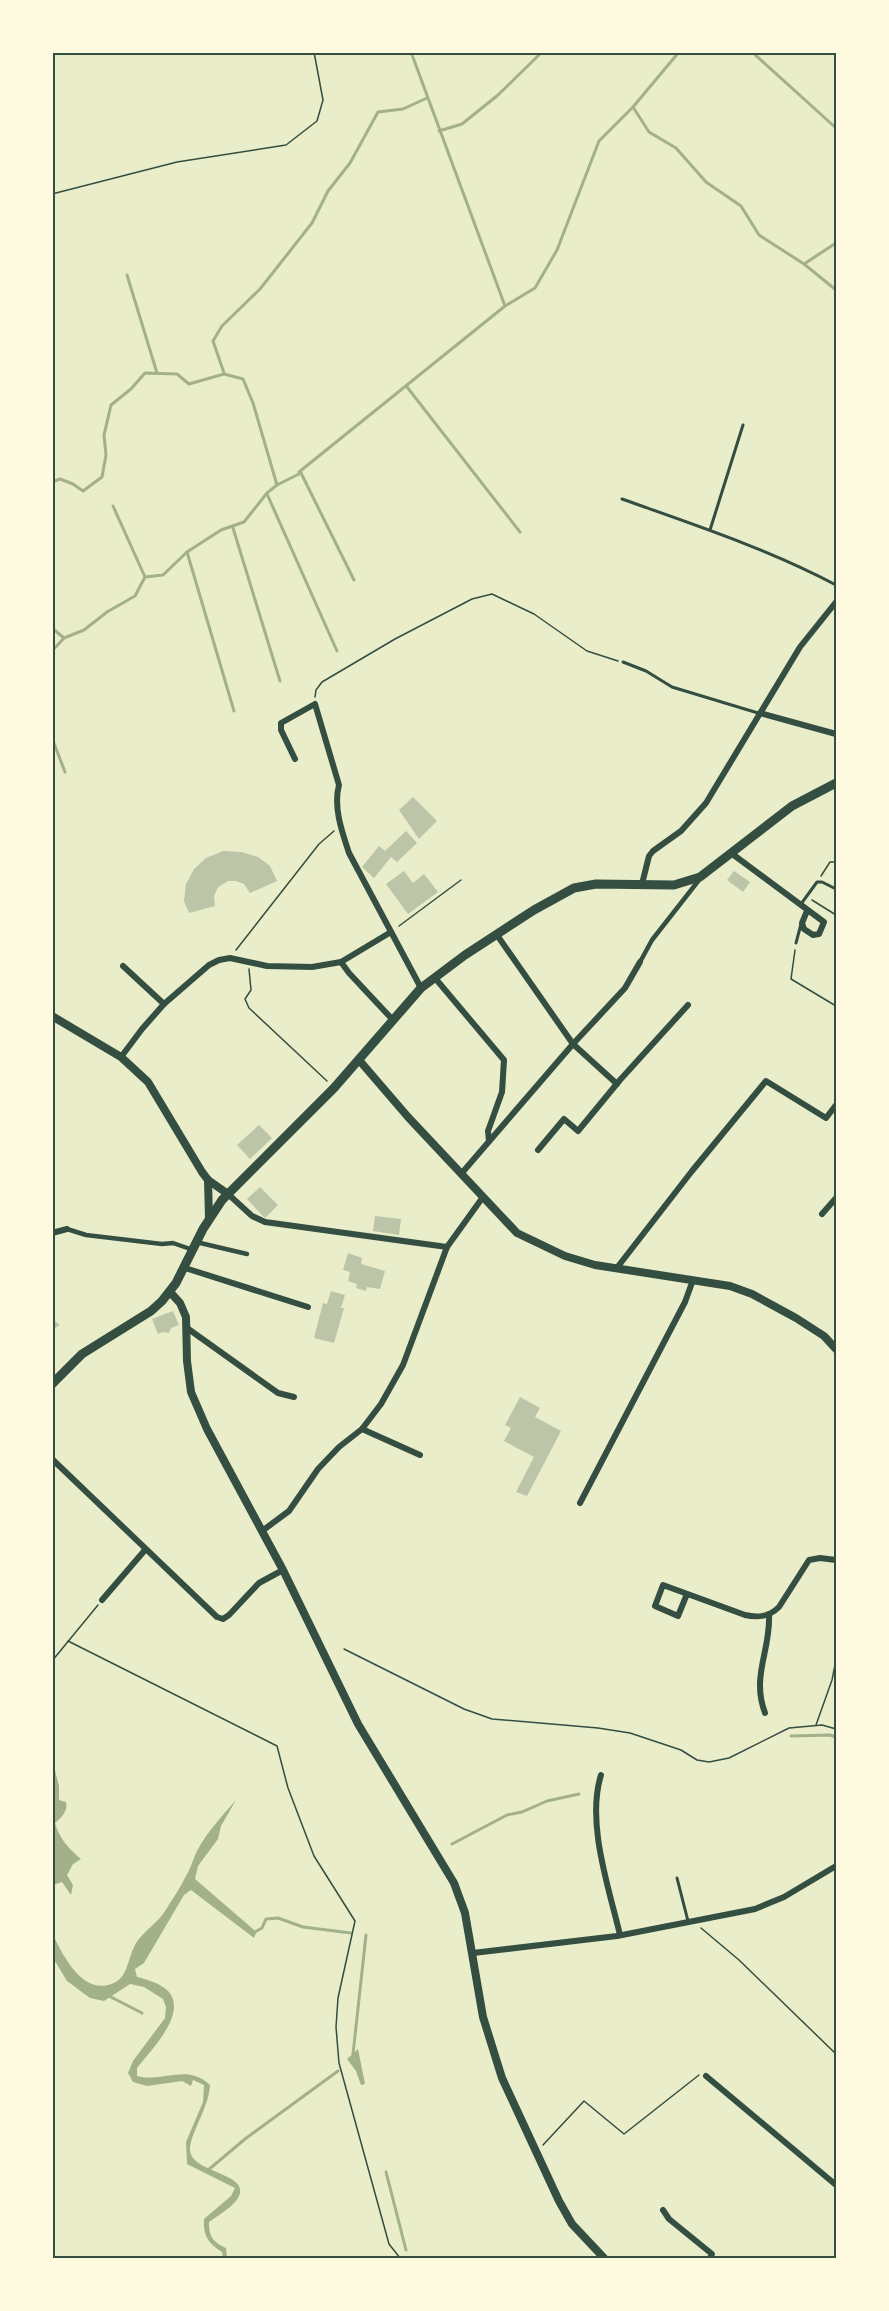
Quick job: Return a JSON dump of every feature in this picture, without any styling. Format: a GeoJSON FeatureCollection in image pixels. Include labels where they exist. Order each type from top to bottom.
{"type":"FeatureCollection","features":[{"type":"Feature","properties":{"kind":"main road"},"geometry":{"type":"LineString","coordinates":[[52,1384],[82,1354],[151,1311],[170,1292],[185,1268],[209,1218],[228,1194],[334,1088],[421,988],[534,910],[574,888],[596,884],[674,885],[700,878],[792,806],[837,783]]}},
{"type":"Feature","properties":{"kind":"main road"},"geometry":{"type":"LineString","coordinates":[[170,1292],[183,1308],[187,1328],[187,1361],[191,1392],[207,1429],[283,1570],[358,1724],[454,1883],[465,1913],[483,2017],[498,2067],[536,2153],[572,2224],[604,2259]]}},
{"type":"Feature","properties":{"kind":"street"},"geometry":{"type":"LineString","coordinates":[[642,884],[649,856],[681,831],[706,803],[800,648],[837,602]]}},
{"type":"Feature","properties":{"kind":"street"},"geometry":{"type":"LineString","coordinates":[[295,759],[281,730],[281,723],[315,704],[339,785],[336,796],[341,829],[349,853],[421,988]]}},
{"type":"Feature","properties":{"kind":"street"},"geometry":{"type":"LineString","coordinates":[[760,714],[837,734]]}},
{"type":"Feature","properties":{"kind":"street"},"geometry":{"type":"LineString","coordinates":[[731,853],[824,922],[819,934],[813,935],[804,929],[802,922],[807,911]]}},
{"type":"Feature","properties":{"kind":"street"},"geometry":{"type":"LineString","coordinates":[[461,1174],[573,1044],[625,988],[652,940],[700,878]]}},
{"type":"Feature","properties":{"kind":"street"},"geometry":{"type":"LineString","coordinates":[[121,1057],[164,1004],[209,965],[230,958],[248,963],[284,967],[312,967],[341,962],[391,932]]}},
{"type":"Feature","properties":{"kind":"street"},"geometry":{"type":"LineString","coordinates":[[497,935],[573,1044],[617,1084]]}},
{"type":"Feature","properties":{"kind":"street"},"geometry":{"type":"LineString","coordinates":[[341,962],[392,1019]]}},
{"type":"Feature","properties":{"kind":"street"},"geometry":{"type":"LineString","coordinates":[[123,966],[164,1004]]}},
{"type":"Feature","properties":{"kind":"street"},"geometry":{"type":"LineString","coordinates":[[435,978],[504,1060],[502,1092],[488,1131],[489,1141]]}},
{"type":"Feature","properties":{"kind":"street"},"geometry":{"type":"LineString","coordinates":[[538,1150],[564,1119],[578,1131],[688,1005]]}},
{"type":"Feature","properties":{"kind":"street"},"geometry":{"type":"LineString","coordinates":[[53,1017],[121,1057],[150,1084],[195,1162],[208,1180],[252,1215],[265,1222],[447,1249]]}},
{"type":"Feature","properties":{"kind":"street"},"geometry":{"type":"LineString","coordinates":[[360,1060],[408,1118],[461,1174],[481,1200],[518,1233],[575,1259],[616,1269],[730,1286],[752,1294],[796,1318],[824,1336],[837,1348]]}},
{"type":"Feature","properties":{"kind":"street"},"geometry":{"type":"LineString","coordinates":[[616,1269],[766,1081],[826,1118],[837,1105]]}},
{"type":"Feature","properties":{"kind":"street"},"geometry":{"type":"LineString","coordinates":[[208,1180],[209,1218]]}},
{"type":"Feature","properties":{"kind":"street"},"geometry":{"type":"LineString","coordinates":[[822,1214],[837,1198]]}},
{"type":"Feature","properties":{"kind":"street"},"geometry":{"type":"LineString","coordinates":[[262,1530],[289,1511],[318,1469],[339,1447],[362,1429],[381,1404],[403,1365],[447,1249],[481,1200]]}},
{"type":"Feature","properties":{"kind":"street"},"geometry":{"type":"LineString","coordinates":[[52,1233],[67,1229],[86,1235],[162,1244],[173,1243],[247,1254]]}},
{"type":"Feature","properties":{"kind":"street"},"geometry":{"type":"LineString","coordinates":[[185,1268],[308,1306]]}},
{"type":"Feature","properties":{"kind":"street"},"geometry":{"type":"LineString","coordinates":[[580,1503],[685,1302],[693,1280]]}},
{"type":"Feature","properties":{"kind":"street"},"geometry":{"type":"LineString","coordinates":[[187,1328],[278,1393],[294,1397]]}},
{"type":"Feature","properties":{"kind":"street"},"geometry":{"type":"LineString","coordinates":[[362,1429],[420,1455]]}},
{"type":"Feature","properties":{"kind":"street"},"geometry":{"type":"LineString","coordinates":[[52,1459],[217,1617],[223,1619],[259,1583],[283,1570]]}},
{"type":"Feature","properties":{"kind":"street"},"geometry":{"type":"LineString","coordinates":[[102,1600],[145,1550]]}},
{"type":"Feature","properties":{"kind":"street"},"geometry":{"type":"LineString","coordinates":[[687,1594],[678,1616],[655,1606],[663,1585],[745,1615],[757,1617],[769,1614],[779,1607],[809,1560],[820,1558],[837,1560]]}},
{"type":"Feature","properties":{"kind":"street"},"geometry":{"type":"LineString","coordinates":[[765,1713],[759,1698],[759,1672],[770,1629],[769,1614]]}},
{"type":"Feature","properties":{"kind":"street"},"geometry":{"type":"LineString","coordinates":[[601,1775],[596,1792],[598,1838],[620,1935]]}},
{"type":"Feature","properties":{"kind":"street"},"geometry":{"type":"LineString","coordinates":[[473,1953],[620,1935],[691,1923],[755,1909],[784,1897],[834,1868],[837,1877]]}},
{"type":"Feature","properties":{"kind":"street"},"geometry":{"type":"LineString","coordinates":[[706,2076],[837,2185]]}},
{"type":"Feature","properties":{"kind":"street"},"geometry":{"type":"LineString","coordinates":[[663,2210],[669,2219],[712,2254],[710,2259]]}},
{"type":"Feature","properties":{"kind":"lane"},"geometry":{"type":"LineString","coordinates":[[710,530],[743,425]]}},
{"type":"Feature","properties":{"kind":"lane"},"geometry":{"type":"LineString","coordinates":[[622,500],[710,530],[798,564],[837,585]]}},
{"type":"Feature","properties":{"kind":"lane"},"geometry":{"type":"LineString","coordinates":[[623,662],[646,671],[672,687],[760,714]]}},
{"type":"Feature","properties":{"kind":"lane"},"geometry":{"type":"LineString","coordinates":[[800,906],[817,882],[822,882],[837,890]]}},
{"type":"Feature","properties":{"kind":"lane"},"geometry":{"type":"LineString","coordinates":[[796,943],[802,922]]}},
{"type":"Feature","properties":{"kind":"lane"},"geometry":{"type":"LineString","coordinates":[[678,1878],[691,1923]]}},
{"type":"Feature","properties":{"kind":"path"},"geometry":{"type":"LineString","coordinates":[[52,194],[177,162],[286,145],[317,121],[322,100],[314,52]]}},
{"type":"Feature","properties":{"kind":"path"},"geometry":{"type":"LineString","coordinates":[[315,704],[316,690],[322,682],[395,639],[472,599],[492,594],[534,614],[587,651],[623,662]]}},
{"type":"Feature","properties":{"kind":"path"},"geometry":{"type":"LineString","coordinates":[[230,958],[319,844],[331,832],[341,829]]}},
{"type":"Feature","properties":{"kind":"path"},"geometry":{"type":"LineString","coordinates":[[817,882],[830,862],[837,862]]}},
{"type":"Feature","properties":{"kind":"path"},"geometry":{"type":"LineString","coordinates":[[391,932],[461,880]]}},
{"type":"Feature","properties":{"kind":"path"},"geometry":{"type":"LineString","coordinates":[[807,896],[837,915]]}},
{"type":"Feature","properties":{"kind":"path"},"geometry":{"type":"LineString","coordinates":[[796,943],[791,979],[837,1006]]}},
{"type":"Feature","properties":{"kind":"path"},"geometry":{"type":"LineString","coordinates":[[248,963],[251,990],[245,999],[249,1008],[334,1088]]}},
{"type":"Feature","properties":{"kind":"path"},"geometry":{"type":"LineString","coordinates":[[52,1661],[102,1600]]}},
{"type":"Feature","properties":{"kind":"path"},"geometry":{"type":"LineString","coordinates":[[68,1641],[277,1746],[288,1788],[314,1856],[355,1921],[338,1998],[336,2027],[339,2063],[389,2244],[400,2259]]}},
{"type":"Feature","properties":{"kind":"path"},"geometry":{"type":"LineString","coordinates":[[344,1648],[464,1709],[492,1719],[630,1733],[681,1750],[697,1760],[709,1762],[729,1758],[789,1728],[816,1725],[837,1729]]}},
{"type":"Feature","properties":{"kind":"path"},"geometry":{"type":"LineString","coordinates":[[816,1725],[837,1660]]}},
{"type":"Feature","properties":{"kind":"path"},"geometry":{"type":"LineString","coordinates":[[691,1923],[739,1960],[837,2054]]}},
{"type":"Feature","properties":{"kind":"path"},"geometry":{"type":"LineString","coordinates":[[536,2153],[584,2101],[624,2134],[698,2075],[706,2076]]}},
{"type":"Feature","properties":{"kind":"shaded area"},"geometry":{"type":"Polygon","coordinates":[[[53,1763],[59,1786],[59,1800],[66,1802],[64,1814],[55,1823],[65,1843],[81,1859],[73,1864],[67,1875],[73,1885],[71,1895],[62,1882],[53,1885],[53,1763]]]}},
{"type":"Feature","properties":{"kind":"shaded area"},"geometry":{"type":"Polygon","coordinates":[[[236,1800],[221,1826],[218,1839],[198,1866],[195,1879],[253,1929],[256,1933],[254,1938],[191,1890],[184,1895],[144,1963],[135,1969],[137,1977],[156,1983],[167,1990],[173,1999],[174,2009],[166,2031],[137,2068],[137,2076],[192,2075],[210,2085],[190,2151],[194,2159],[202,2165],[232,2179],[239,2185],[240,2192],[235,2202],[209,2222],[213,2238],[226,2248],[227,2258],[223,2258],[222,2252],[207,2238],[204,2219],[231,2196],[235,2188],[187,2164],[186,2142],[203,2102],[204,2085],[193,2080],[191,2086],[182,2081],[147,2086],[133,2082],[128,2073],[133,2061],[165,2018],[166,2007],[163,1999],[144,1987],[130,1984],[104,2001],[90,1998],[67,1981],[53,1958],[52,1933],[61,1951],[81,1977],[98,1986],[115,1983],[123,1975],[138,1940],[158,1920],[179,1889],[201,1844],[236,1800]]]}},
{"type":"Feature","properties":{"kind":"shaded area"},"geometry":{"type":"Polygon","coordinates":[[[358,2049],[365,2084],[361,2085],[356,2071],[347,2059],[358,2049]]]}},
{"type":"Feature","properties":{"kind":"building"},"geometry":{"type":"Polygon","coordinates":[[[413,797],[437,821],[419,839],[399,810],[413,797]]]}},
{"type":"Feature","properties":{"kind":"building"},"geometry":{"type":"Polygon","coordinates":[[[406,831],[417,843],[397,862],[391,857],[374,878],[362,867],[379,846],[385,851],[406,831]]]}},
{"type":"Feature","properties":{"kind":"building"},"geometry":{"type":"Polygon","coordinates":[[[223,851],[242,852],[258,857],[270,866],[277,881],[250,893],[244,884],[228,881],[218,887],[214,896],[215,906],[189,913],[184,901],[186,884],[194,869],[206,858],[223,851]]]}},
{"type":"Feature","properties":{"kind":"building"},"geometry":{"type":"Polygon","coordinates":[[[404,871],[413,883],[424,874],[438,892],[408,914],[386,884],[404,871]]]}},
{"type":"Feature","properties":{"kind":"building"},"geometry":{"type":"Polygon","coordinates":[[[734,871],[750,882],[743,892],[727,880],[734,871]]]}},
{"type":"Feature","properties":{"kind":"building"},"geometry":{"type":"Polygon","coordinates":[[[259,1125],[272,1138],[250,1159],[237,1145],[259,1125]]]}},
{"type":"Feature","properties":{"kind":"building"},"geometry":{"type":"Polygon","coordinates":[[[260,1187],[278,1205],[265,1218],[247,1199],[260,1187]]]}},
{"type":"Feature","properties":{"kind":"building"},"geometry":{"type":"Polygon","coordinates":[[[375,1216],[401,1219],[399,1235],[373,1231],[375,1216]]]}},
{"type":"Feature","properties":{"kind":"building"},"geometry":{"type":"Polygon","coordinates":[[[348,1253],[362,1258],[361,1264],[385,1271],[380,1289],[367,1287],[366,1291],[356,1288],[357,1284],[348,1281],[350,1272],[343,1270],[348,1253]]]}},
{"type":"Feature","properties":{"kind":"building"},"geometry":{"type":"Polygon","coordinates":[[[331,1291],[345,1295],[341,1308],[344,1308],[334,1343],[314,1338],[323,1303],[327,1304],[331,1291]]]}},
{"type":"Feature","properties":{"kind":"building"},"geometry":{"type":"Polygon","coordinates":[[[173,1311],[179,1325],[171,1328],[169,1333],[158,1334],[152,1319],[173,1311]]]}},
{"type":"Feature","properties":{"kind":"building"},"geometry":{"type":"Polygon","coordinates":[[[52,1319],[60,1325],[52,1330],[52,1319]]]}},
{"type":"Feature","properties":{"kind":"building"},"geometry":{"type":"Polygon","coordinates":[[[520,1397],[540,1408],[535,1417],[561,1431],[527,1496],[516,1492],[534,1457],[504,1441],[511,1428],[505,1425],[520,1397]]]}},
{"type":"Feature","properties":{"kind":"waterway"},"geometry":{"type":"LineString","coordinates":[[411,52],[505,306]]}},
{"type":"Feature","properties":{"kind":"waterway"},"geometry":{"type":"LineString","coordinates":[[439,131],[462,124],[498,95],[542,52]]}},
{"type":"Feature","properties":{"kind":"waterway"},"geometry":{"type":"LineString","coordinates":[[52,651],[64,638],[84,630],[107,612],[135,596],[145,577],[163,575],[187,552],[221,530],[244,522],[267,493],[277,485],[301,473],[299,472],[505,306],[535,288],[557,250],[599,141],[633,107],[679,52]]}},
{"type":"Feature","properties":{"kind":"waterway"},"geometry":{"type":"LineString","coordinates":[[752,52],[836,128]]}},
{"type":"Feature","properties":{"kind":"waterway"},"geometry":{"type":"LineString","coordinates":[[224,373],[213,341],[222,326],[260,289],[312,223],[328,191],[350,163],[378,112],[403,109],[427,98]]}},
{"type":"Feature","properties":{"kind":"waterway"},"geometry":{"type":"LineString","coordinates":[[633,107],[649,132],[676,148],[706,182],[741,206],[759,235],[804,264],[836,243]]}},
{"type":"Feature","properties":{"kind":"waterway"},"geometry":{"type":"LineString","coordinates":[[804,264],[836,290]]}},
{"type":"Feature","properties":{"kind":"waterway"},"geometry":{"type":"LineString","coordinates":[[127,275],[157,373]]}},
{"type":"Feature","properties":{"kind":"waterway"},"geometry":{"type":"LineString","coordinates":[[52,482],[60,479],[83,491],[102,477],[106,455],[104,435],[111,405],[131,389],[145,373],[177,374],[189,384],[224,374],[243,379],[253,403],[277,485]]}},
{"type":"Feature","properties":{"kind":"waterway"},"geometry":{"type":"LineString","coordinates":[[407,387],[520,532]]}},
{"type":"Feature","properties":{"kind":"waterway"},"geometry":{"type":"LineString","coordinates":[[301,473],[354,580]]}},
{"type":"Feature","properties":{"kind":"waterway"},"geometry":{"type":"LineString","coordinates":[[267,494],[337,651]]}},
{"type":"Feature","properties":{"kind":"waterway"},"geometry":{"type":"LineString","coordinates":[[113,506],[145,577]]}},
{"type":"Feature","properties":{"kind":"waterway"},"geometry":{"type":"LineString","coordinates":[[233,528],[280,681]]}},
{"type":"Feature","properties":{"kind":"waterway"},"geometry":{"type":"LineString","coordinates":[[187,552],[234,711]]}},
{"type":"Feature","properties":{"kind":"waterway"},"geometry":{"type":"LineString","coordinates":[[52,628],[64,638]]}},
{"type":"Feature","properties":{"kind":"waterway"},"geometry":{"type":"LineString","coordinates":[[52,738],[65,772]]}},
{"type":"Feature","properties":{"kind":"waterway"},"geometry":{"type":"LineString","coordinates":[[791,1736],[830,1735],[836,1737]]}},
{"type":"Feature","properties":{"kind":"waterway"},"geometry":{"type":"LineString","coordinates":[[452,1844],[507,1815],[522,1812],[547,1801],[579,1794]]}},
{"type":"Feature","properties":{"kind":"waterway"},"geometry":{"type":"LineString","coordinates":[[253,1933],[262,1928],[266,1919],[278,1918],[303,1927],[351,1933]]}},
{"type":"Feature","properties":{"kind":"waterway"},"geometry":{"type":"LineString","coordinates":[[353,2054],[366,1935]]}},
{"type":"Feature","properties":{"kind":"waterway"},"geometry":{"type":"LineString","coordinates":[[109,1996],[142,2013]]}},
{"type":"Feature","properties":{"kind":"waterway"},"geometry":{"type":"LineString","coordinates":[[207,2171],[245,2139],[338,2071]]}},
{"type":"Feature","properties":{"kind":"waterway"},"geometry":{"type":"LineString","coordinates":[[386,2172],[406,2250]]}}]}
